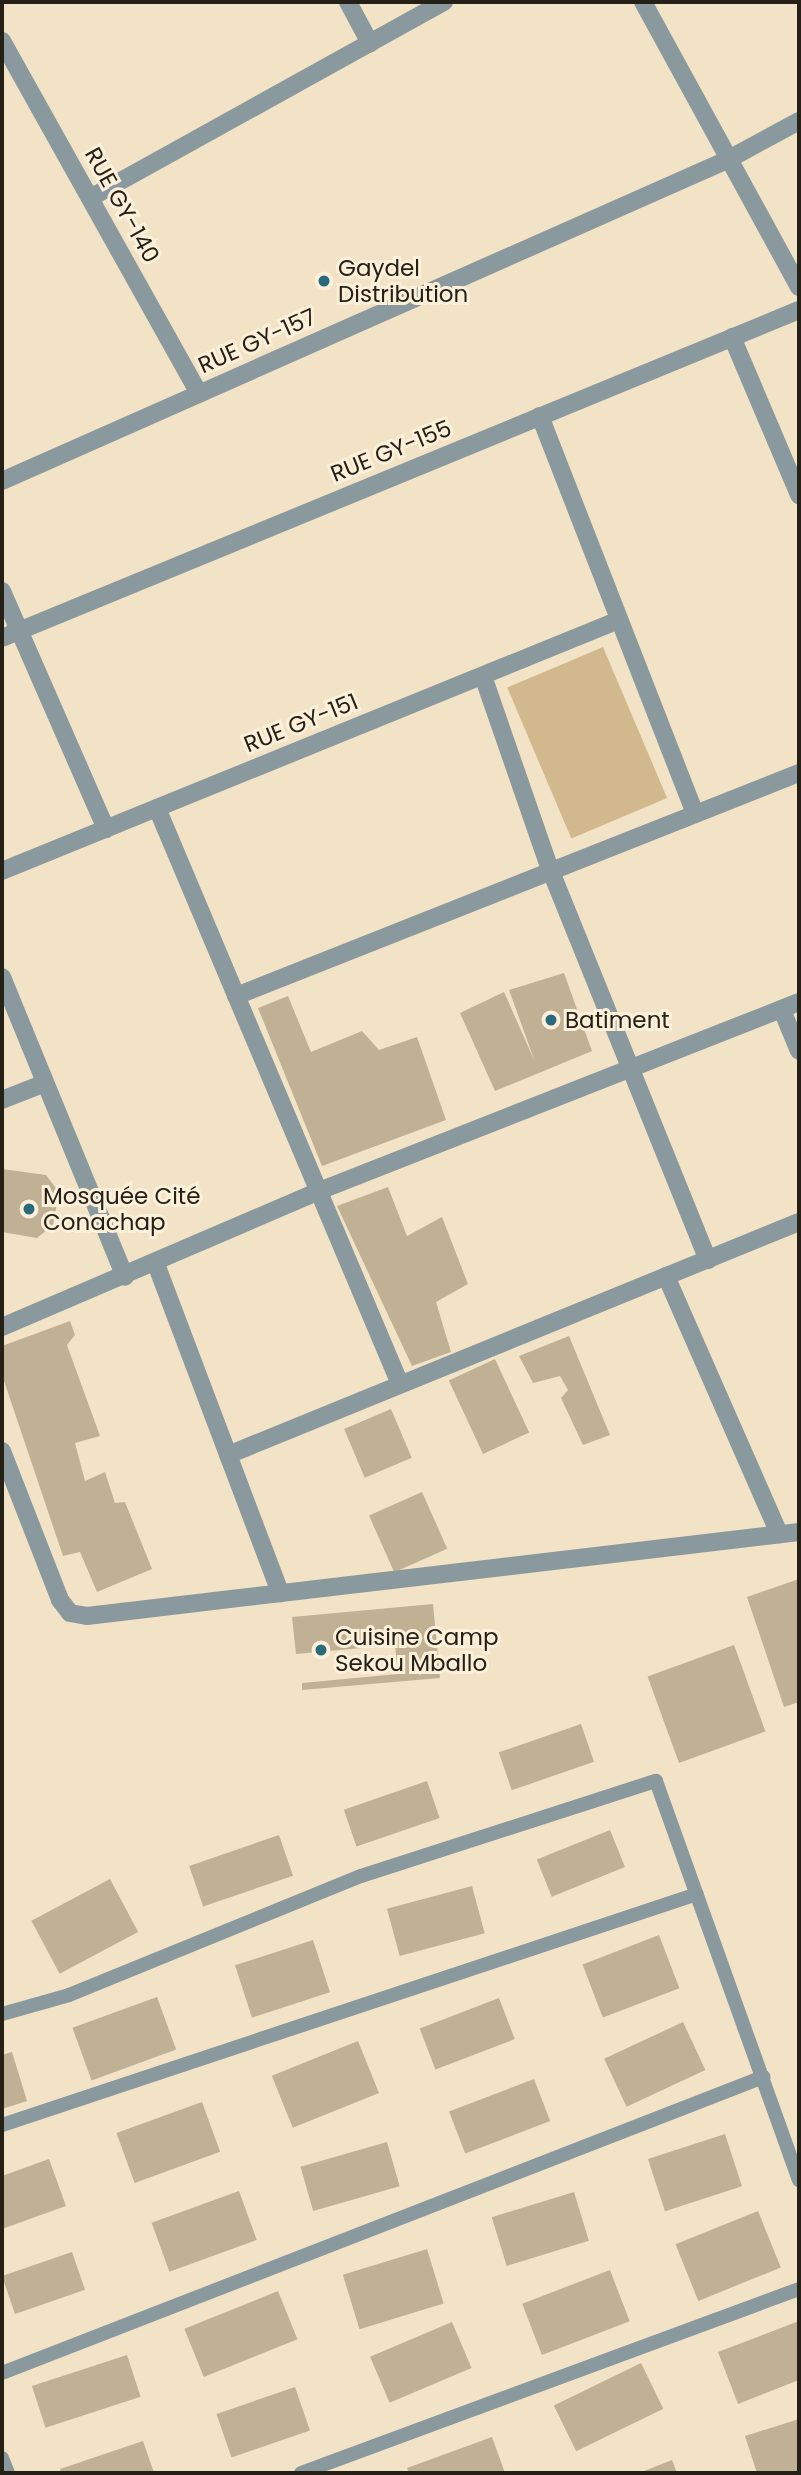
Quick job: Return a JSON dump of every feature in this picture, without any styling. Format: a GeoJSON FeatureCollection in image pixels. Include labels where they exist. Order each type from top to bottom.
{"type":"FeatureCollection","features":[{"type":"Feature","properties":{"kind":"street"},"geometry":{"type":"LineString","coordinates":[[348,2],[370,43]]}},
{"type":"Feature","properties":{"kind":"street"},"geometry":{"type":"LineString","coordinates":[[90,198],[444,2]]}},
{"type":"Feature","properties":{"kind":"street"},"geometry":{"type":"LineString","coordinates":[[643,2],[727,160],[799,287]]}},
{"type":"Feature","properties":{"kind":"street","name":"RUE GY-140"},"geometry":{"type":"LineString","coordinates":[[2,41],[199,394]]}},
{"type":"Feature","properties":{"kind":"street","name":"RUE GY-157"},"geometry":{"type":"LineString","coordinates":[[2,481],[727,160],[799,121]]}},
{"type":"Feature","properties":{"kind":"street","name":"RUE GY-155"},"geometry":{"type":"LineString","coordinates":[[2,638],[799,310]]}},
{"type":"Feature","properties":{"kind":"street"},"geometry":{"type":"LineString","coordinates":[[732,337],[799,495]]}},
{"type":"Feature","properties":{"kind":"street"},"geometry":{"type":"LineString","coordinates":[[540,416],[695,814]]}},
{"type":"Feature","properties":{"kind":"street"},"geometry":{"type":"LineString","coordinates":[[2,592],[106,829]]}},
{"type":"Feature","properties":{"kind":"street","name":"RUE GY-151"},"geometry":{"type":"LineString","coordinates":[[2,871],[619,620]]}},
{"type":"Feature","properties":{"kind":"street"},"geometry":{"type":"LineString","coordinates":[[483,676],[551,869],[633,1066],[708,1260]]}},
{"type":"Feature","properties":{"kind":"street"},"geometry":{"type":"LineString","coordinates":[[236,996],[799,773]]}},
{"type":"Feature","properties":{"kind":"street"},"geometry":{"type":"LineString","coordinates":[[157,808],[400,1384]]}},
{"type":"Feature","properties":{"kind":"street"},"geometry":{"type":"LineString","coordinates":[[2,977],[125,1277]]}},
{"type":"Feature","properties":{"kind":"street"},"geometry":{"type":"LineString","coordinates":[[2,1327],[156,1264],[319,1191],[799,1002]]}},
{"type":"Feature","properties":{"kind":"street"},"geometry":{"type":"LineString","coordinates":[[782,1010],[799,1051]]}},
{"type":"Feature","properties":{"kind":"street"},"geometry":{"type":"LineString","coordinates":[[2,1100],[45,1083]]}},
{"type":"Feature","properties":{"kind":"street"},"geometry":{"type":"LineString","coordinates":[[228,1455],[799,1222]]}},
{"type":"Feature","properties":{"kind":"street"},"geometry":{"type":"LineString","coordinates":[[156,1264],[280,1593]]}},
{"type":"Feature","properties":{"kind":"street"},"geometry":{"type":"LineString","coordinates":[[666,1276],[779,1534]]}},
{"type":"Feature","properties":{"kind":"street"},"geometry":{"type":"LineString","coordinates":[[2,1451],[60,1600],[70,1613],[87,1616],[799,1532]]}},
{"type":"Feature","properties":{"kind":"lane"},"geometry":{"type":"LineString","coordinates":[[2,2014],[69,1995],[361,1876],[656,1781],[799,2180]]}},
{"type":"Feature","properties":{"kind":"lane"},"geometry":{"type":"LineString","coordinates":[[2,2125],[697,1894]]}},
{"type":"Feature","properties":{"kind":"lane"},"geometry":{"type":"LineString","coordinates":[[2,2373],[762,2077]]}},
{"type":"Feature","properties":{"kind":"lane"},"geometry":{"type":"LineString","coordinates":[[301,2473],[799,2289]]}},
{"type":"Feature","properties":{"kind":"lane"},"geometry":{"type":"LineString","coordinates":[[2,2458],[8,2473]]}},
{"type":"Feature","properties":{"kind":"shaded area"},"geometry":{"type":"Polygon","coordinates":[[[603,647],[667,798],[571,839],[507,688],[603,647]]]}},
{"type":"Feature","properties":{"kind":"building"},"geometry":{"type":"Polygon","coordinates":[[[564,973],[592,1051],[495,1091],[460,1013],[504,992],[535,1062],[509,990],[564,973]]]}},
{"type":"Feature","properties":{"kind":"building"},"geometry":{"type":"Polygon","coordinates":[[[288,996],[311,1052],[362,1031],[379,1050],[417,1037],[446,1120],[322,1166],[258,1008],[288,996]]]}},
{"type":"Feature","properties":{"kind":"building","name":"Mosquée Cité Conachap"},"geometry":{"type":"Polygon","coordinates":[[[2,1169],[46,1175],[59,1192],[53,1225],[37,1238],[2,1232],[2,1169]]]}},
{"type":"Feature","properties":{"kind":"building"},"geometry":{"type":"Polygon","coordinates":[[[388,1187],[407,1236],[442,1217],[468,1284],[436,1302],[451,1352],[412,1366],[337,1206],[388,1187]]]}},
{"type":"Feature","properties":{"kind":"building"},"geometry":{"type":"Polygon","coordinates":[[[70,1321],[75,1335],[67,1345],[100,1436],[75,1443],[85,1481],[105,1472],[115,1503],[125,1502],[152,1569],[97,1592],[80,1552],[63,1556],[2,1375],[2,1346],[70,1321]]]}},
{"type":"Feature","properties":{"kind":"building"},"geometry":{"type":"Polygon","coordinates":[[[569,1336],[610,1435],[583,1445],[561,1398],[568,1390],[560,1376],[533,1383],[519,1356],[569,1336]]]}},
{"type":"Feature","properties":{"kind":"building"},"geometry":{"type":"Polygon","coordinates":[[[495,1359],[529,1432],[483,1454],[449,1381],[495,1359]]]}},
{"type":"Feature","properties":{"kind":"building"},"geometry":{"type":"Polygon","coordinates":[[[391,1409],[412,1458],[365,1478],[344,1429],[391,1409]]]}},
{"type":"Feature","properties":{"kind":"building"},"geometry":{"type":"Polygon","coordinates":[[[422,1492],[447,1549],[394,1572],[369,1516],[422,1492]]]}},
{"type":"Feature","properties":{"kind":"building"},"geometry":{"type":"Polygon","coordinates":[[[799,1579],[799,1702],[784,1707],[747,1597],[799,1579]]]}},
{"type":"Feature","properties":{"kind":"building","name":"Cuisine Camp Sekou Mballo"},"geometry":{"type":"Polygon","coordinates":[[[433,1604],[440,1678],[302,1690],[302,1683],[398,1674],[395,1645],[296,1654],[292,1617],[433,1604]]]}},
{"type":"Feature","properties":{"kind":"building"},"geometry":{"type":"Polygon","coordinates":[[[734,1645],[765,1731],[679,1763],[648,1676],[734,1645]]]}},
{"type":"Feature","properties":{"kind":"building"},"geometry":{"type":"Polygon","coordinates":[[[581,1724],[594,1762],[512,1790],[499,1752],[581,1724]]]}},
{"type":"Feature","properties":{"kind":"building"},"geometry":{"type":"Polygon","coordinates":[[[427,1781],[440,1818],[356,1847],[344,1810],[427,1781]]]}},
{"type":"Feature","properties":{"kind":"building"},"geometry":{"type":"Polygon","coordinates":[[[610,1830],[625,1867],[552,1897],[537,1860],[610,1830]]]}},
{"type":"Feature","properties":{"kind":"building"},"geometry":{"type":"Polygon","coordinates":[[[279,1835],[293,1876],[203,1907],[189,1866],[279,1835]]]}},
{"type":"Feature","properties":{"kind":"building"},"geometry":{"type":"Polygon","coordinates":[[[110,1879],[138,1932],[60,1974],[31,1921],[110,1879]]]}},
{"type":"Feature","properties":{"kind":"building"},"geometry":{"type":"Polygon","coordinates":[[[472,1886],[485,1933],[400,1956],[387,1909],[472,1886]]]}},
{"type":"Feature","properties":{"kind":"building"},"geometry":{"type":"Polygon","coordinates":[[[659,1935],[679,1988],[603,2018],[582,1964],[659,1935]]]}},
{"type":"Feature","properties":{"kind":"building"},"geometry":{"type":"Polygon","coordinates":[[[313,1940],[330,1992],[252,2018],[235,1965],[313,1940]]]}},
{"type":"Feature","properties":{"kind":"building"},"geometry":{"type":"Polygon","coordinates":[[[157,1997],[176,2050],[92,2080],[72,2028],[157,1997]]]}},
{"type":"Feature","properties":{"kind":"building"},"geometry":{"type":"Polygon","coordinates":[[[499,1998],[515,2039],[435,2070],[420,2028],[499,1998]]]}},
{"type":"Feature","properties":{"kind":"building"},"geometry":{"type":"Polygon","coordinates":[[[683,2022],[705,2070],[627,2107],[604,2059],[683,2022]]]}},
{"type":"Feature","properties":{"kind":"building"},"geometry":{"type":"Polygon","coordinates":[[[358,2041],[379,2093],[293,2128],[272,2076],[358,2041]]]}},
{"type":"Feature","properties":{"kind":"building"},"geometry":{"type":"Polygon","coordinates":[[[12,2052],[27,2101],[2,2109],[2,2055],[12,2052]]]}},
{"type":"Feature","properties":{"kind":"building"},"geometry":{"type":"Polygon","coordinates":[[[534,2079],[550,2121],[465,2154],[449,2112],[534,2079]]]}},
{"type":"Feature","properties":{"kind":"building"},"geometry":{"type":"Polygon","coordinates":[[[202,2102],[220,2152],[135,2183],[116,2133],[202,2102]]]}},
{"type":"Feature","properties":{"kind":"building"},"geometry":{"type":"Polygon","coordinates":[[[725,2134],[742,2186],[665,2211],[648,2159],[725,2134]]]}},
{"type":"Feature","properties":{"kind":"building"},"geometry":{"type":"Polygon","coordinates":[[[387,2142],[400,2186],[313,2211],[300,2167],[387,2142]]]}},
{"type":"Feature","properties":{"kind":"building"},"geometry":{"type":"Polygon","coordinates":[[[49,2159],[66,2206],[2,2229],[2,2176],[49,2159]]]}},
{"type":"Feature","properties":{"kind":"building"},"geometry":{"type":"Polygon","coordinates":[[[239,2191],[257,2240],[169,2272],[152,2223],[239,2191]]]}},
{"type":"Feature","properties":{"kind":"building"},"geometry":{"type":"Polygon","coordinates":[[[574,2192],[589,2241],[507,2266],[492,2217],[574,2192]]]}},
{"type":"Feature","properties":{"kind":"building"},"geometry":{"type":"Polygon","coordinates":[[[758,2211],[781,2268],[698,2301],[675,2244],[758,2211]]]}},
{"type":"Feature","properties":{"kind":"building"},"geometry":{"type":"Polygon","coordinates":[[[427,2249],[444,2304],[360,2329],[343,2275],[427,2249]]]}},
{"type":"Feature","properties":{"kind":"building"},"geometry":{"type":"Polygon","coordinates":[[[72,2252],[85,2290],[15,2314],[2,2276],[72,2252]]]}},
{"type":"Feature","properties":{"kind":"building"},"geometry":{"type":"Polygon","coordinates":[[[610,2270],[630,2321],[542,2355],[522,2304],[610,2270]]]}},
{"type":"Feature","properties":{"kind":"building"},"geometry":{"type":"Polygon","coordinates":[[[278,2291],[297,2339],[204,2377],[184,2329],[278,2291]]]}},
{"type":"Feature","properties":{"kind":"building"},"geometry":{"type":"Polygon","coordinates":[[[799,2321],[799,2380],[738,2404],[718,2352],[799,2321]]]}},
{"type":"Feature","properties":{"kind":"building"},"geometry":{"type":"Polygon","coordinates":[[[452,2322],[472,2368],[390,2403],[370,2357],[452,2322]]]}},
{"type":"Feature","properties":{"kind":"building"},"geometry":{"type":"Polygon","coordinates":[[[127,2355],[141,2397],[45,2428],[32,2386],[127,2355]]]}},
{"type":"Feature","properties":{"kind":"building"},"geometry":{"type":"Polygon","coordinates":[[[641,2363],[663,2409],[576,2451],[554,2406],[641,2363]]]}},
{"type":"Feature","properties":{"kind":"building"},"geometry":{"type":"Polygon","coordinates":[[[295,2387],[310,2430],[231,2458],[217,2414],[295,2387]]]}},
{"type":"Feature","properties":{"kind":"building"},"geometry":{"type":"Polygon","coordinates":[[[799,2419],[799,2472],[757,2473],[745,2436],[799,2419]]]}},
{"type":"Feature","properties":{"kind":"building"},"geometry":{"type":"Polygon","coordinates":[[[492,2437],[505,2473],[409,2473],[407,2468],[492,2437]]]}},
{"type":"Feature","properties":{"kind":"building"},"geometry":{"type":"Polygon","coordinates":[[[143,2441],[154,2473],[61,2473],[60,2469],[143,2441]]]}},
{"type":"Feature","properties":{"kind":"building"},"geometry":{"type":"Polygon","coordinates":[[[672,2460],[677,2473],[639,2473],[672,2460]]]}},
{"type":"Feature","properties":{"kind":"place","name":"Gaydel Distribution"},"geometry":{"type":"Point","coordinates":[324,281]}},
{"type":"Feature","properties":{"kind":"place","name":"Batiment"},"geometry":{"type":"Point","coordinates":[551,1020]}},
{"type":"Feature","properties":{"kind":"place","name":"Mosquée Cité Conachap"},"geometry":{"type":"Point","coordinates":[29,1209]}},
{"type":"Feature","properties":{"kind":"place","name":"Cuisine Camp Sekou Mballo"},"geometry":{"type":"Point","coordinates":[321,1650]}}]}
